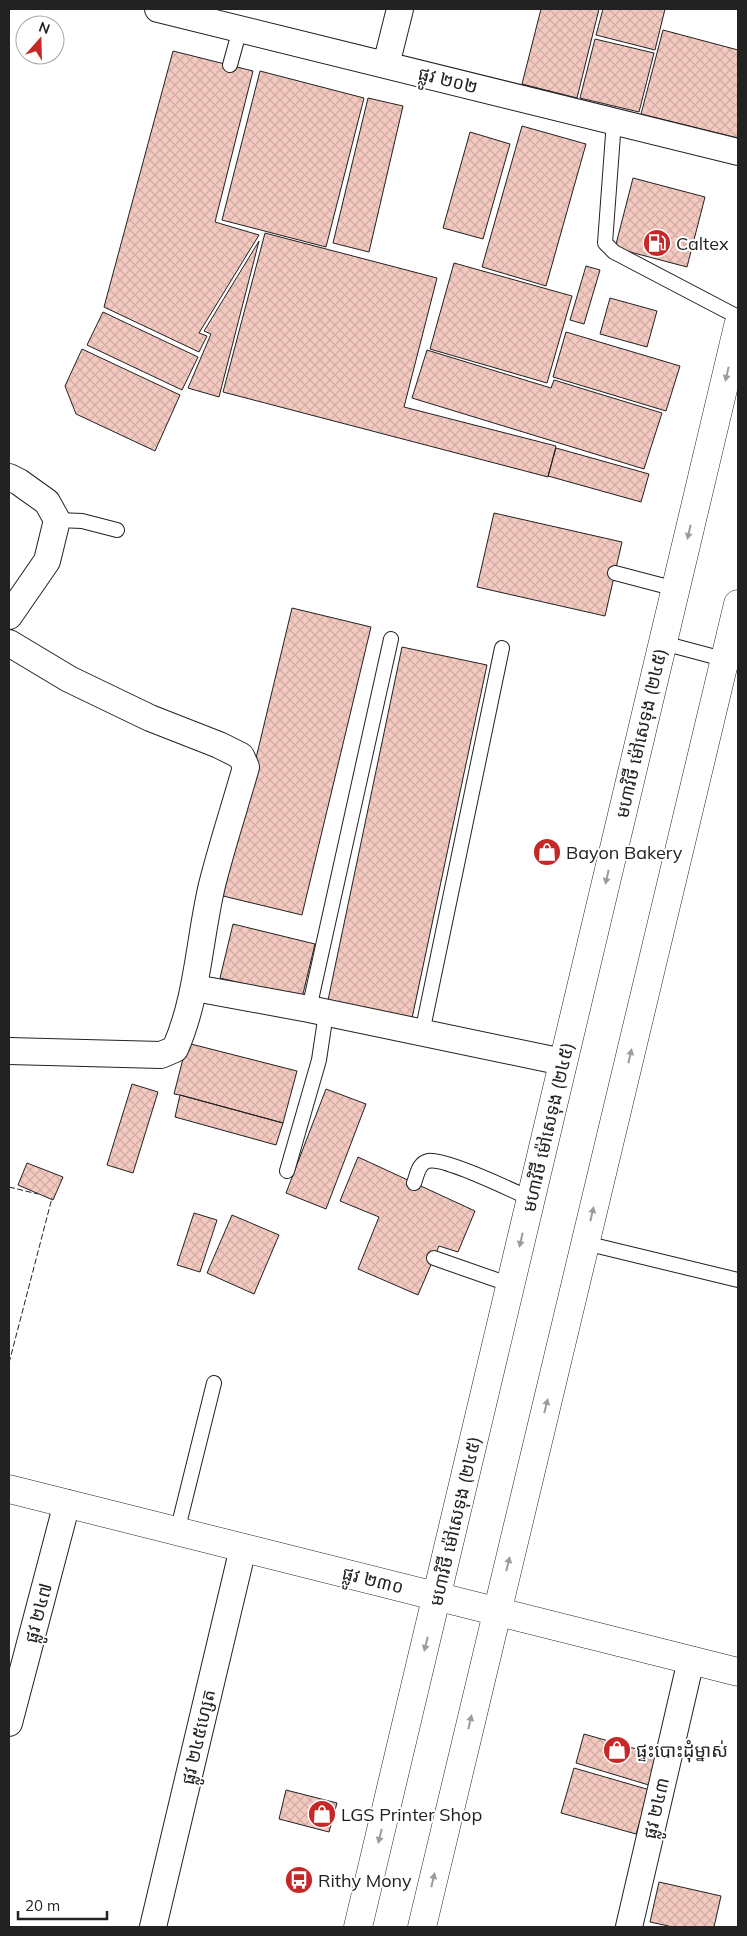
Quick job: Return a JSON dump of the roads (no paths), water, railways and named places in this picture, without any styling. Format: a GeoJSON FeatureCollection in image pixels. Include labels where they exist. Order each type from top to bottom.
{"type":"FeatureCollection","features":[{"type":"Feature","properties":{"kind":"main road","name":"មហាវិថី ម៉ៅសេទុង (២៤៥)"},"geometry":{"type":"LineString","coordinates":[[358,1927],[438,1597],[510,1285],[738,326]]}},
{"type":"Feature","properties":{"kind":"main road"},"geometry":{"type":"LineString","coordinates":[[422,1927],[585,1243],[732,661],[738,604]]}},
{"type":"Feature","properties":{"kind":"main road","name":"ផ្លូវ ២៣០"},"geometry":{"type":"LineString","coordinates":[[9,1489],[738,1672]]}},
{"type":"Feature","properties":{"kind":"street","name":"ផ្លូវ ២០២"},"geometry":{"type":"LineString","coordinates":[[158,9],[738,152]]}},
{"type":"Feature","properties":{"kind":"street"},"geometry":{"type":"LineString","coordinates":[[386,65],[400,9]]}},
{"type":"Feature","properties":{"kind":"street"},"geometry":{"type":"LineString","coordinates":[[9,478],[19,482],[47,502],[57,520],[47,561],[9,616]]}},
{"type":"Feature","properties":{"kind":"street"},"geometry":{"type":"LineString","coordinates":[[9,643],[77,682],[150,718],[219,745],[241,756],[246,767],[212,886],[195,988],[182,1034],[175,1049],[161,1055],[9,1051]]}},
{"type":"Feature","properties":{"kind":"street"},"geometry":{"type":"LineString","coordinates":[[195,988],[318,1011],[563,1062]]}},
{"type":"Feature","properties":{"kind":"street","name":"ផ្លូវ ២៤៧"},"geometry":{"type":"LineString","coordinates":[[9,1723],[67,1503]]}},
{"type":"Feature","properties":{"kind":"street","name":"ផ្លូវ ២៤៥ហ្សេត"},"geometry":{"type":"LineString","coordinates":[[153,1927],[243,1548]]}},
{"type":"Feature","properties":{"kind":"street","name":"ផ្លូវ ២៤៣"},"geometry":{"type":"LineString","coordinates":[[629,1927],[691,1660]]}},
{"type":"Feature","properties":{"kind":"lane"},"geometry":{"type":"LineString","coordinates":[[230,65],[240,29]]}},
{"type":"Feature","properties":{"kind":"lane"},"geometry":{"type":"LineString","coordinates":[[614,121],[604,243],[614,252],[738,317]]}},
{"type":"Feature","properties":{"kind":"lane"},"geometry":{"type":"LineString","coordinates":[[57,520],[82,521],[117,530]]}},
{"type":"Feature","properties":{"kind":"lane"},"geometry":{"type":"LineString","coordinates":[[615,573],[676,589]]}},
{"type":"Feature","properties":{"kind":"lane"},"geometry":{"type":"LineString","coordinates":[[287,1171],[319,1060],[318,1011],[391,639]]}},
{"type":"Feature","properties":{"kind":"lane"},"geometry":{"type":"LineString","coordinates":[[663,643],[732,661]]}},
{"type":"Feature","properties":{"kind":"lane"},"geometry":{"type":"LineString","coordinates":[[422,1033],[502,648]]}},
{"type":"Feature","properties":{"kind":"lane"},"geometry":{"type":"LineString","coordinates":[[414,1184],[421,1165],[428,1161],[443,1162],[509,1188],[531,1199]]}},
{"type":"Feature","properties":{"kind":"lane"},"geometry":{"type":"LineString","coordinates":[[585,1243],[738,1280]]}},
{"type":"Feature","properties":{"kind":"lane"},"geometry":{"type":"LineString","coordinates":[[434,1258],[510,1285]]}},
{"type":"Feature","properties":{"kind":"lane"},"geometry":{"type":"LineString","coordinates":[[177,1532],[214,1383]]}},
{"type":"Feature","properties":{"kind":"place","name":"Caltex"},"geometry":{"type":"Point","coordinates":[657,243]}},
{"type":"Feature","properties":{"kind":"place","name":"Bayon Bakery"},"geometry":{"type":"Point","coordinates":[547,852]}},
{"type":"Feature","properties":{"kind":"place","name":"ផ្ទះបោះដុំម្នាស់"},"geometry":{"type":"Point","coordinates":[617,1750]}},
{"type":"Feature","properties":{"kind":"place","name":"LGS Printer Shop"},"geometry":{"type":"Point","coordinates":[322,1814]}},
{"type":"Feature","properties":{"kind":"place","name":"Rithy Mony"},"geometry":{"type":"Point","coordinates":[299,1880]}}]}
